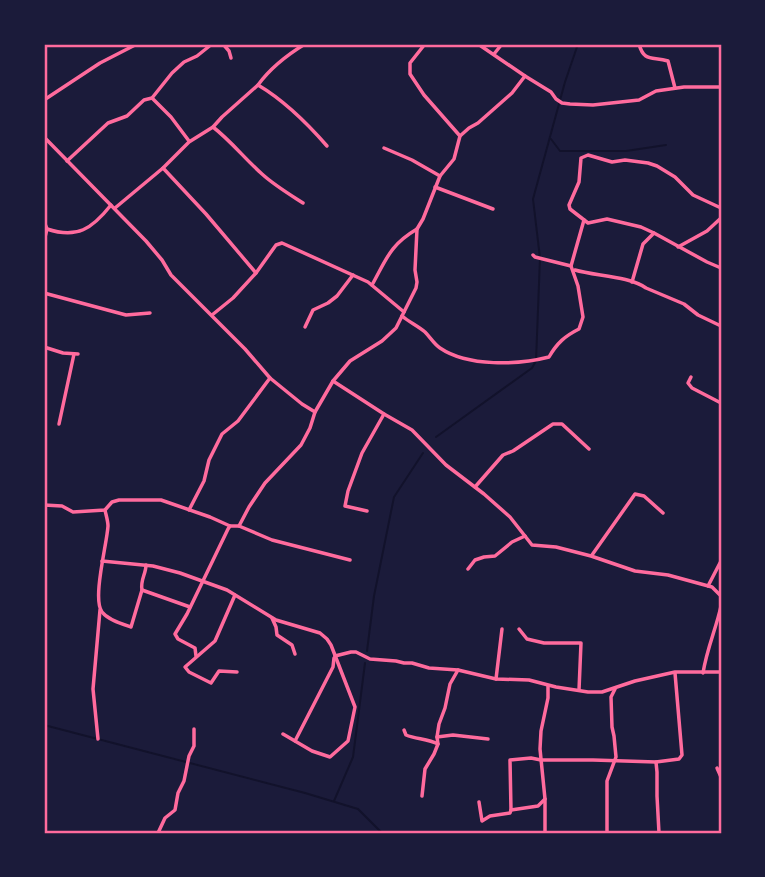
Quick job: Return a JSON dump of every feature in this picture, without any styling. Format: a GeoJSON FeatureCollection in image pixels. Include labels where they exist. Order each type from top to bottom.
{"type":"FeatureCollection","features":[{"type":"Feature","properties":{"kind":"street"},"geometry":{"type":"LineString","coordinates":[[44,100],[100,63],[137,44]]}},
{"type":"Feature","properties":{"kind":"street"},"geometry":{"type":"LineString","coordinates":[[67,161],[108,123],[127,116],[144,100],[152,98],[184,62],[212,44]]}},
{"type":"Feature","properties":{"kind":"street"},"geometry":{"type":"LineString","coordinates":[[223,44],[231,58]]}},
{"type":"Feature","properties":{"kind":"street"},"geometry":{"type":"LineString","coordinates":[[47,229],[72,234],[85,230],[163,168],[189,142],[214,127],[276,64],[305,44]]}},
{"type":"Feature","properties":{"kind":"street"},"geometry":{"type":"LineString","coordinates":[[425,44],[410,63],[410,74],[424,95],[460,136]]}},
{"type":"Feature","properties":{"kind":"street"},"geometry":{"type":"LineString","coordinates":[[478,44],[551,92],[562,103],[593,105],[639,100],[656,91],[675,88],[721,87]]}},
{"type":"Feature","properties":{"kind":"street"},"geometry":{"type":"LineString","coordinates":[[494,54],[502,44]]}},
{"type":"Feature","properties":{"kind":"street"},"geometry":{"type":"LineString","coordinates":[[639,44],[642,53],[647,57],[668,61],[675,88]]}},
{"type":"Feature","properties":{"kind":"street"},"geometry":{"type":"LineString","coordinates":[[372,285],[393,247],[417,229],[424,219],[440,176],[454,159],[460,136],[512,93],[525,76]]}},
{"type":"Feature","properties":{"kind":"street"},"geometry":{"type":"LineString","coordinates":[[258,85],[282,101],[327,146]]}},
{"type":"Feature","properties":{"kind":"street"},"geometry":{"type":"LineString","coordinates":[[152,98],[171,117],[189,142]]}},
{"type":"Feature","properties":{"kind":"street"},"geometry":{"type":"LineString","coordinates":[[214,127],[261,173],[303,203]]}},
{"type":"Feature","properties":{"kind":"street"},"geometry":{"type":"LineString","coordinates":[[44,137],[146,241],[171,275],[249,353],[270,378],[315,412]]}},
{"type":"Feature","properties":{"kind":"street"},"geometry":{"type":"LineString","coordinates":[[384,148],[440,176]]}},
{"type":"Feature","properties":{"kind":"street"},"geometry":{"type":"LineString","coordinates":[[721,208],[693,195],[675,177],[657,166],[625,160],[612,162],[588,155],[581,158],[579,182],[569,205],[570,209],[588,223],[607,219],[641,227],[721,268]]}},
{"type":"Feature","properties":{"kind":"street"},"geometry":{"type":"LineString","coordinates":[[163,168],[256,273]]}},
{"type":"Feature","properties":{"kind":"street"},"geometry":{"type":"LineString","coordinates":[[435,187],[493,209]]}},
{"type":"Feature","properties":{"kind":"street"},"geometry":{"type":"LineString","coordinates":[[678,247],[707,231],[721,218]]}},
{"type":"Feature","properties":{"kind":"street"},"geometry":{"type":"LineString","coordinates":[[212,315],[233,298],[256,273],[276,245],[282,243],[372,285],[440,348],[467,360],[536,361],[549,357],[565,336],[579,329],[583,317],[573,268],[584,220]]}},
{"type":"Feature","properties":{"kind":"street"},"geometry":{"type":"LineString","coordinates":[[44,221],[47,229],[44,241]]}},
{"type":"Feature","properties":{"kind":"street"},"geometry":{"type":"LineString","coordinates":[[239,526],[265,483],[301,445],[315,412],[333,381],[350,361],[382,341],[396,328],[417,282],[417,229]]}},
{"type":"Feature","properties":{"kind":"street"},"geometry":{"type":"LineString","coordinates":[[632,282],[643,244],[654,233]]}},
{"type":"Feature","properties":{"kind":"street"},"geometry":{"type":"LineString","coordinates":[[533,255],[632,282],[684,304],[721,326]]}},
{"type":"Feature","properties":{"kind":"street"},"geometry":{"type":"LineString","coordinates":[[305,327],[313,310],[337,296],[353,275]]}},
{"type":"Feature","properties":{"kind":"street"},"geometry":{"type":"LineString","coordinates":[[44,293],[126,315],[150,313]]}},
{"type":"Feature","properties":{"kind":"street"},"geometry":{"type":"LineString","coordinates":[[44,347],[76,354],[59,424]]}},
{"type":"Feature","properties":{"kind":"street"},"geometry":{"type":"LineString","coordinates":[[691,377],[688,383],[692,388],[721,403]]}},
{"type":"Feature","properties":{"kind":"street"},"geometry":{"type":"LineString","coordinates":[[189,510],[204,481],[209,460],[222,434],[238,421],[270,378]]}},
{"type":"Feature","properties":{"kind":"street"},"geometry":{"type":"LineString","coordinates":[[333,381],[412,430],[446,465],[510,517],[532,545],[556,547],[635,571],[693,581],[712,587],[721,596]]}},
{"type":"Feature","properties":{"kind":"street"},"geometry":{"type":"LineString","coordinates":[[367,511],[345,506],[362,453],[384,414]]}},
{"type":"Feature","properties":{"kind":"street"},"geometry":{"type":"LineString","coordinates":[[475,487],[503,455],[552,424],[562,424],[589,449]]}},
{"type":"Feature","properties":{"kind":"street"},"geometry":{"type":"LineString","coordinates":[[591,556],[635,494],[644,496],[663,513]]}},
{"type":"Feature","properties":{"kind":"street"},"geometry":{"type":"LineString","coordinates":[[44,505],[62,506],[73,512],[105,510],[112,502],[119,500],[161,500],[272,540],[350,559]]}},
{"type":"Feature","properties":{"kind":"street"},"geometry":{"type":"LineString","coordinates":[[98,739],[93,689],[102,561],[108,525],[105,510]]}},
{"type":"Feature","properties":{"kind":"street"},"geometry":{"type":"LineString","coordinates":[[197,656],[195,648],[178,639],[175,634],[230,526]]}},
{"type":"Feature","properties":{"kind":"street"},"geometry":{"type":"LineString","coordinates":[[468,569],[475,559],[495,556],[512,542],[525,536]]}},
{"type":"Feature","properties":{"kind":"street"},"geometry":{"type":"LineString","coordinates":[[102,561],[146,565],[180,573],[227,590],[271,617],[327,639],[355,707],[348,741],[330,757],[312,751],[283,734]]}},
{"type":"Feature","properties":{"kind":"street"},"geometry":{"type":"LineString","coordinates":[[708,586],[721,561]]}},
{"type":"Feature","properties":{"kind":"street"},"geometry":{"type":"LineString","coordinates":[[100,610],[106,616],[131,627],[146,565]]}},
{"type":"Feature","properties":{"kind":"street"},"geometry":{"type":"LineString","coordinates":[[142,590],[190,607]]}},
{"type":"Feature","properties":{"kind":"street"},"geometry":{"type":"LineString","coordinates":[[235,595],[215,641],[186,669],[211,683],[219,671],[237,672]]}},
{"type":"Feature","properties":{"kind":"street"},"geometry":{"type":"LineString","coordinates":[[703,673],[706,652],[721,606]]}},
{"type":"Feature","properties":{"kind":"street"},"geometry":{"type":"LineString","coordinates":[[271,617],[277,635],[292,645],[295,654]]}},
{"type":"Feature","properties":{"kind":"street"},"geometry":{"type":"LineString","coordinates":[[496,679],[502,629]]}},
{"type":"Feature","properties":{"kind":"street"},"geometry":{"type":"LineString","coordinates":[[519,629],[527,639],[544,643],[581,643],[579,690]]}},
{"type":"Feature","properties":{"kind":"street"},"geometry":{"type":"LineString","coordinates":[[335,656],[356,652],[370,659],[602,692],[675,672],[721,672]]}},
{"type":"Feature","properties":{"kind":"street"},"geometry":{"type":"LineString","coordinates":[[295,741],[333,667],[335,656]]}},
{"type":"Feature","properties":{"kind":"street"},"geometry":{"type":"LineString","coordinates":[[422,796],[425,769],[438,744],[437,737],[450,684],[458,670]]}},
{"type":"Feature","properties":{"kind":"street"},"geometry":{"type":"LineString","coordinates":[[512,810],[510,760],[531,758],[656,762],[680,759],[682,755],[675,672]]}},
{"type":"Feature","properties":{"kind":"street"},"geometry":{"type":"LineString","coordinates":[[545,833],[541,731],[548,685]]}},
{"type":"Feature","properties":{"kind":"street"},"geometry":{"type":"LineString","coordinates":[[607,833],[607,780],[615,757],[611,698],[615,690]]}},
{"type":"Feature","properties":{"kind":"street"},"geometry":{"type":"LineString","coordinates":[[158,833],[165,818],[175,810],[194,746],[194,729]]}},
{"type":"Feature","properties":{"kind":"street"},"geometry":{"type":"LineString","coordinates":[[404,730],[409,737],[438,744]]}},
{"type":"Feature","properties":{"kind":"street"},"geometry":{"type":"LineString","coordinates":[[437,737],[453,735],[488,739]]}},
{"type":"Feature","properties":{"kind":"street"},"geometry":{"type":"LineString","coordinates":[[656,762],[659,833]]}},
{"type":"Feature","properties":{"kind":"street"},"geometry":{"type":"LineString","coordinates":[[717,768],[721,777]]}},
{"type":"Feature","properties":{"kind":"street"},"geometry":{"type":"LineString","coordinates":[[478,802],[482,821],[490,816],[510,813],[512,810],[538,806],[545,799]]}},
{"type":"Feature","properties":{"kind":"waterway"},"geometry":{"type":"LineString","coordinates":[[436,437],[532,368],[536,361],[540,258],[533,199],[578,44]]}},
{"type":"Feature","properties":{"kind":"waterway"},"geometry":{"type":"LineString","coordinates":[[551,139],[560,151],[626,151],[666,145]]}},
{"type":"Feature","properties":{"kind":"waterway"},"geometry":{"type":"LineString","coordinates":[[367,651],[374,596],[394,497],[423,453]]}},
{"type":"Feature","properties":{"kind":"waterway"},"geometry":{"type":"LineString","coordinates":[[334,801],[353,757],[365,663]]}},
{"type":"Feature","properties":{"kind":"waterway"},"geometry":{"type":"LineString","coordinates":[[44,725],[358,809],[382,833]]}}]}
